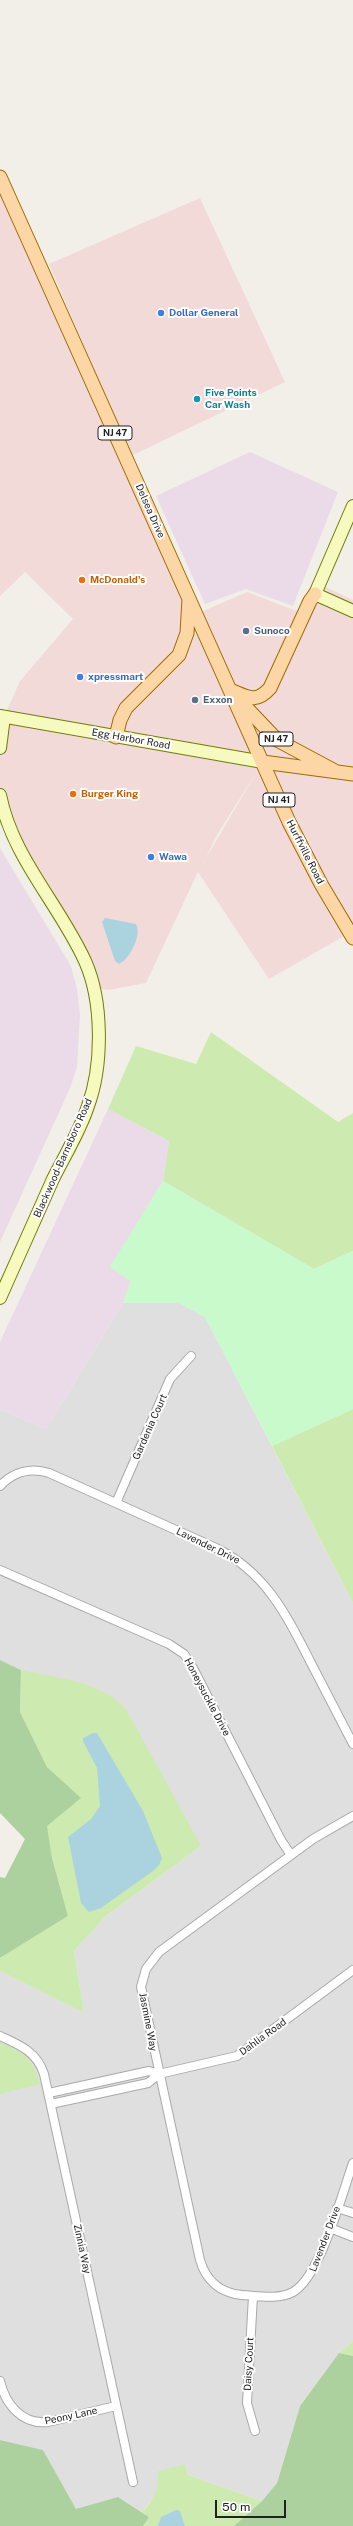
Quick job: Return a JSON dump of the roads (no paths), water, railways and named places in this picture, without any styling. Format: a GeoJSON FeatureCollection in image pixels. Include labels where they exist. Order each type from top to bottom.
{"type":"FeatureCollection","features":[{"type":"Feature","properties":{"kind":"main road","name":"Delsea Drive"},"geometry":{"type":"LineString","coordinates":[[0,177],[263,762]]}},
{"type":"Feature","properties":{"kind":"main road"},"geometry":{"type":"LineString","coordinates":[[230,690],[255,698],[262,697],[270,688],[310,600],[315,594],[353,506]]}},
{"type":"Feature","properties":{"kind":"main road"},"geometry":{"type":"LineString","coordinates":[[315,594],[353,611]]}},
{"type":"Feature","properties":{"kind":"main road"},"geometry":{"type":"LineString","coordinates":[[116,737],[120,720],[126,708],[179,655],[187,632],[189,598]]}},
{"type":"Feature","properties":{"kind":"main road","name":"NJ 47"},"geometry":{"type":"LineString","coordinates":[[230,690],[277,740],[335,771]]}},
{"type":"Feature","properties":{"kind":"main road"},"geometry":{"type":"LineString","coordinates":[[0,748],[2,717]]}},
{"type":"Feature","properties":{"kind":"main road","name":"Egg Harbor Road"},"geometry":{"type":"LineString","coordinates":[[2,717],[263,762]]}},
{"type":"Feature","properties":{"kind":"main road","name":"NJ 47"},"geometry":{"type":"LineString","coordinates":[[263,762],[353,774]]}},
{"type":"Feature","properties":{"kind":"main road","name":"Hurffville Road"},"geometry":{"type":"LineString","coordinates":[[263,762],[304,851],[353,938]]}},
{"type":"Feature","properties":{"kind":"main road","name":"Blackwood-Barnsboro Road"},"geometry":{"type":"LineString","coordinates":[[0,795],[7,826],[85,962],[93,988],[98,1025],[98,1062],[88,1107],[0,1298]]}},
{"type":"Feature","properties":{"kind":"street","name":"Gardenia Court"},"geometry":{"type":"LineString","coordinates":[[116,1503],[170,1379],[191,1356]]}},
{"type":"Feature","properties":{"kind":"street","name":"Lavender Drive"},"geometry":{"type":"LineString","coordinates":[[0,1486],[18,1473],[37,1470],[49,1473],[223,1551],[258,1576],[271,1591],[288,1616],[353,1744]]}},
{"type":"Feature","properties":{"kind":"street","name":"Honeysuckle Drive"},"geometry":{"type":"LineString","coordinates":[[0,1570],[169,1644],[184,1654],[191,1664],[281,1840],[291,1855]]}},
{"type":"Feature","properties":{"kind":"street"},"geometry":{"type":"LineString","coordinates":[[345,1729],[353,1725]]}},
{"type":"Feature","properties":{"kind":"street","name":"Jasmine Way"},"geometry":{"type":"LineString","coordinates":[[253,2296],[225,2291],[212,2282],[203,2270],[159,2074],[142,1993],[142,1980],[149,1964],[165,1948],[322,1832],[353,1816]]}},
{"type":"Feature","properties":{"kind":"street","name":"Dahlia Road"},"geometry":{"type":"LineString","coordinates":[[51,2104],[148,2083],[159,2074],[237,2056],[353,1970]]}},
{"type":"Feature","properties":{"kind":"street","name":"Zinnia Way"},"geometry":{"type":"LineString","coordinates":[[0,2036],[21,2046],[33,2055],[43,2070],[133,2482]]}},
{"type":"Feature","properties":{"kind":"street","name":"Dahlia Road"},"geometry":{"type":"LineString","coordinates":[[49,2093],[149,2071],[159,2074]]}},
{"type":"Feature","properties":{"kind":"street","name":"Lavender Drive"},"geometry":{"type":"LineString","coordinates":[[253,2296],[278,2296],[292,2292],[301,2286],[310,2276],[330,2228],[353,2164]]}},
{"type":"Feature","properties":{"kind":"street"},"geometry":{"type":"LineString","coordinates":[[337,2208],[353,2214]]}},
{"type":"Feature","properties":{"kind":"street"},"geometry":{"type":"LineString","coordinates":[[330,2228],[353,2236]]}},
{"type":"Feature","properties":{"kind":"street","name":"Daisy Court"},"geometry":{"type":"LineString","coordinates":[[253,2296],[247,2403],[255,2431]]}},
{"type":"Feature","properties":{"kind":"street","name":"Peony Lane"},"geometry":{"type":"LineString","coordinates":[[0,2381],[4,2395],[14,2410],[37,2422],[48,2422],[116,2406]]}},
{"type":"Feature","properties":{"kind":"water"},"geometry":{"type":"Polygon","coordinates":[[[105,918],[136,924],[137,934],[134,946],[127,957],[119,964],[115,961],[102,922],[105,918]]]}},
{"type":"Feature","properties":{"kind":"water"},"geometry":{"type":"Polygon","coordinates":[[[93,1733],[97,1733],[143,1811],[162,1858],[159,1865],[153,1871],[101,1908],[89,1912],[81,1903],[68,1837],[91,1819],[100,1806],[97,1768],[83,1741],[83,1738],[93,1733]]]}},
{"type":"Feature","properties":{"kind":"water"},"geometry":{"type":"Polygon","coordinates":[[[176,2510],[180,2511],[185,2526],[158,2526],[161,2517],[176,2510]]]}},
{"type":"Feature","properties":{"kind":"place","name":"Dollar General"},"geometry":{"type":"Point","coordinates":[161,313]}},
{"type":"Feature","properties":{"kind":"place","name":"Five Points Car Wash"},"geometry":{"type":"Point","coordinates":[197,399]}},
{"type":"Feature","properties":{"kind":"place","name":"McDonald's"},"geometry":{"type":"Point","coordinates":[82,580]}},
{"type":"Feature","properties":{"kind":"place","name":"Sunoco"},"geometry":{"type":"Point","coordinates":[246,631]}},
{"type":"Feature","properties":{"kind":"place","name":"xpressmart"},"geometry":{"type":"Point","coordinates":[80,677]}},
{"type":"Feature","properties":{"kind":"place","name":"Exxon"},"geometry":{"type":"Point","coordinates":[195,700]}},
{"type":"Feature","properties":{"kind":"place","name":"Burger King"},"geometry":{"type":"Point","coordinates":[73,794]}},
{"type":"Feature","properties":{"kind":"place","name":"Wawa"},"geometry":{"type":"Point","coordinates":[151,857]}}]}
